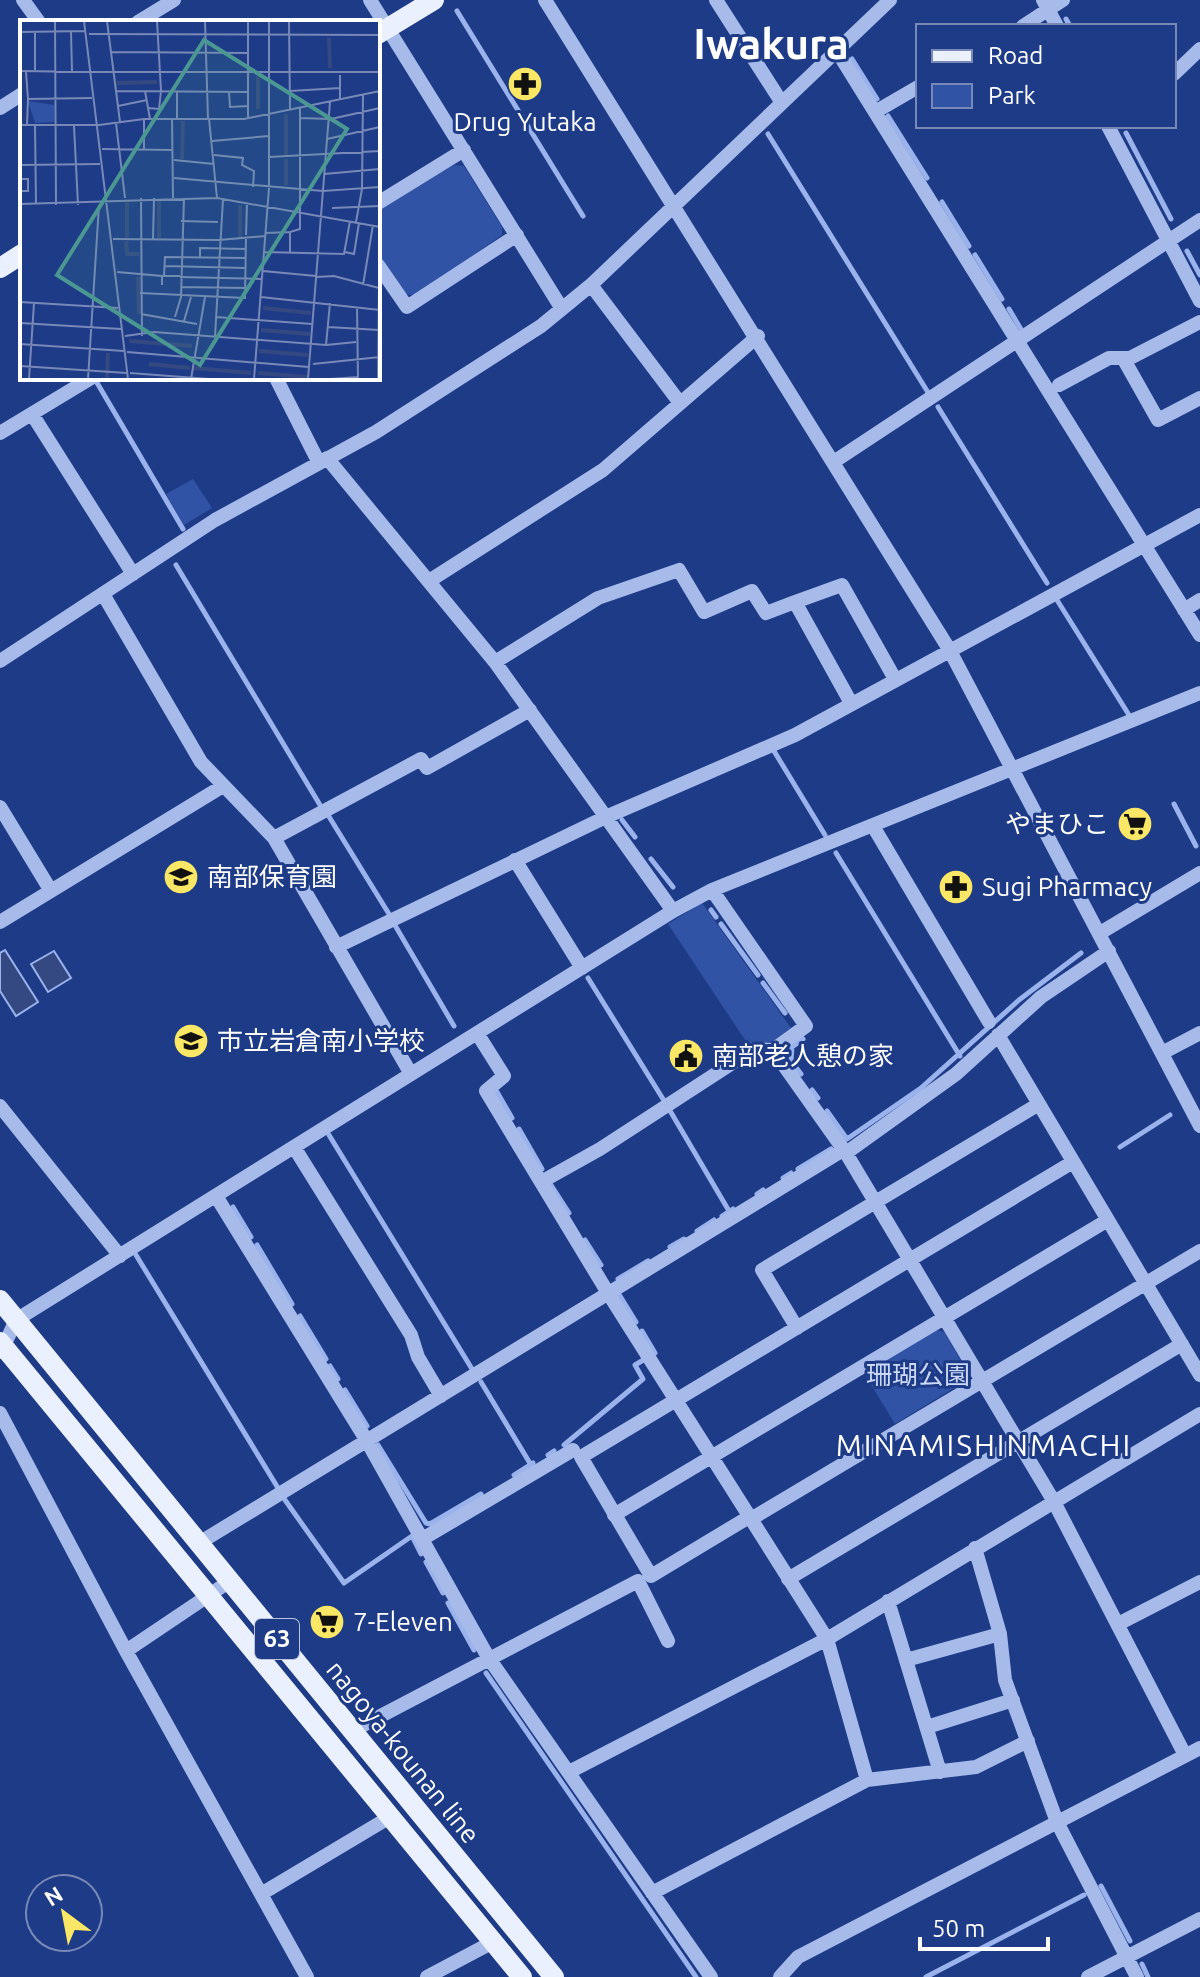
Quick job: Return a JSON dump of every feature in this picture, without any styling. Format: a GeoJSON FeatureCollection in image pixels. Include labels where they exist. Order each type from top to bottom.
{"type":"FeatureCollection","features":[{"type":"Feature","properties":{"kind":"main road"},"geometry":{"type":"LineString","coordinates":[[383,31],[434,0]]}},
{"type":"Feature","properties":{"kind":"main road"},"geometry":{"type":"LineString","coordinates":[[0,268],[20,255]]}},
{"type":"Feature","properties":{"kind":"main road","name":"nagoya-kounan line"},"geometry":{"type":"LineString","coordinates":[[0,1300],[554,1977]]}},
{"type":"Feature","properties":{"kind":"main road","name":"nagoya-kounan line"},"geometry":{"type":"LineString","coordinates":[[1,1347],[522,1977]]}},
{"type":"Feature","properties":{"kind":"street"},"geometry":{"type":"LineString","coordinates":[[23,0],[38,20]]}},
{"type":"Feature","properties":{"kind":"street"},"geometry":{"type":"LineString","coordinates":[[141,20],[174,0]]}},
{"type":"Feature","properties":{"kind":"street"},"geometry":{"type":"LineString","coordinates":[[370,0],[378,20]]}},
{"type":"Feature","properties":{"kind":"street"},"geometry":{"type":"LineString","coordinates":[[545,0],[758,336],[949,649],[1200,1126]]}},
{"type":"Feature","properties":{"kind":"street"},"geometry":{"type":"LineString","coordinates":[[716,0],[782,103]]}},
{"type":"Feature","properties":{"kind":"street"},"geometry":{"type":"LineString","coordinates":[[0,661],[227,513],[389,424],[562,309],[675,206],[890,0]]}},
{"type":"Feature","properties":{"kind":"street"},"geometry":{"type":"LineString","coordinates":[[1025,24],[1046,5],[1063,0]]}},
{"type":"Feature","properties":{"kind":"street"},"geometry":{"type":"LineString","coordinates":[[1046,5],[1056,24]]}},
{"type":"Feature","properties":{"kind":"street"},"geometry":{"type":"LineString","coordinates":[[383,31],[464,150],[562,309]]}},
{"type":"Feature","properties":{"kind":"street"},"geometry":{"type":"LineString","coordinates":[[1176,72],[1200,49]]}},
{"type":"Feature","properties":{"kind":"street"},"geometry":{"type":"LineString","coordinates":[[837,51],[1200,635]]}},
{"type":"Feature","properties":{"kind":"street"},"geometry":{"type":"LineString","coordinates":[[875,112],[916,88]]}},
{"type":"Feature","properties":{"kind":"street"},"geometry":{"type":"LineString","coordinates":[[0,108],[20,95]]}},
{"type":"Feature","properties":{"kind":"street"},"geometry":{"type":"LineString","coordinates":[[1114,129],[1200,301]]}},
{"type":"Feature","properties":{"kind":"street"},"geometry":{"type":"LineString","coordinates":[[380,202],[464,150]]}},
{"type":"Feature","properties":{"kind":"street"},"geometry":{"type":"LineString","coordinates":[[835,461],[1200,220]]}},
{"type":"Feature","properties":{"kind":"street"},"geometry":{"type":"LineString","coordinates":[[380,268],[407,307],[517,235]]}},
{"type":"Feature","properties":{"kind":"street"},"geometry":{"type":"LineString","coordinates":[[591,285],[680,403]]}},
{"type":"Feature","properties":{"kind":"street"},"geometry":{"type":"LineString","coordinates":[[1059,385],[1109,358],[1130,358],[1200,322]]}},
{"type":"Feature","properties":{"kind":"street"},"geometry":{"type":"LineString","coordinates":[[429,581],[603,470],[758,336]]}},
{"type":"Feature","properties":{"kind":"street"},"geometry":{"type":"LineString","coordinates":[[1123,358],[1158,420],[1200,398]]}},
{"type":"Feature","properties":{"kind":"street"},"geometry":{"type":"LineString","coordinates":[[0,433],[88,380]]}},
{"type":"Feature","properties":{"kind":"street"},"geometry":{"type":"LineString","coordinates":[[277,380],[323,460],[495,662],[673,911]]}},
{"type":"Feature","properties":{"kind":"street"},"geometry":{"type":"LineString","coordinates":[[32,414],[133,574]]}},
{"type":"Feature","properties":{"kind":"street"},"geometry":{"type":"LineString","coordinates":[[336,947],[608,816],[795,735],[1200,515]]}},
{"type":"Feature","properties":{"kind":"street"},"geometry":{"type":"LineString","coordinates":[[495,662],[598,598],[679,570],[704,612],[752,591],[766,613],[842,585],[895,679]]}},
{"type":"Feature","properties":{"kind":"street"},"geometry":{"type":"LineString","coordinates":[[103,594],[201,762],[274,838],[411,1074]]}},
{"type":"Feature","properties":{"kind":"street"},"geometry":{"type":"LineString","coordinates":[[1184,610],[1200,600]]}},
{"type":"Feature","properties":{"kind":"street"},"geometry":{"type":"LineString","coordinates":[[795,602],[851,703]]}},
{"type":"Feature","properties":{"kind":"street"},"geometry":{"type":"LineString","coordinates":[[1,1347],[16,1320],[673,911],[712,890],[1200,693]]}},
{"type":"Feature","properties":{"kind":"street"},"geometry":{"type":"LineString","coordinates":[[274,838],[421,759],[427,768],[530,710]]}},
{"type":"Feature","properties":{"kind":"street"},"geometry":{"type":"LineString","coordinates":[[0,922],[223,786]]}},
{"type":"Feature","properties":{"kind":"street"},"geometry":{"type":"LineString","coordinates":[[0,807],[51,891]]}},
{"type":"Feature","properties":{"kind":"street"},"geometry":{"type":"LineString","coordinates":[[873,826],[989,1022]]}},
{"type":"Feature","properties":{"kind":"street"},"geometry":{"type":"LineString","coordinates":[[515,860],[582,968]]}},
{"type":"Feature","properties":{"kind":"street"},"geometry":{"type":"LineString","coordinates":[[1100,933],[1200,873]]}},
{"type":"Feature","properties":{"kind":"street"},"geometry":{"type":"LineString","coordinates":[[541,1182],[600,1149],[644,1117],[754,1049],[773,1050],[806,1026],[712,890]]}},
{"type":"Feature","properties":{"kind":"street"},"geometry":{"type":"LineString","coordinates":[[199,1543],[844,1152],[956,1074],[1041,997],[1109,951]]}},
{"type":"Feature","properties":{"kind":"street"},"geometry":{"type":"LineString","coordinates":[[477,1033],[504,1076],[486,1091],[608,1293],[827,1639],[867,1780]]}},
{"type":"Feature","properties":{"kind":"street"},"geometry":{"type":"LineString","coordinates":[[1162,1053],[1200,1033]]}},
{"type":"Feature","properties":{"kind":"street"},"geometry":{"type":"LineString","coordinates":[[998,1035],[1200,1375]]}},
{"type":"Feature","properties":{"kind":"street"},"geometry":{"type":"LineString","coordinates":[[773,1050],[844,1152],[1053,1500],[1185,1755]]}},
{"type":"Feature","properties":{"kind":"street"},"geometry":{"type":"LineString","coordinates":[[797,1328],[762,1270],[1039,1104]]}},
{"type":"Feature","properties":{"kind":"street"},"geometry":{"type":"LineString","coordinates":[[0,1106],[120,1256]]}},
{"type":"Feature","properties":{"kind":"street"},"geometry":{"type":"LineString","coordinates":[[294,1147],[411,1335],[418,1357],[441,1396]]}},
{"type":"Feature","properties":{"kind":"street"},"geometry":{"type":"LineString","coordinates":[[1073,1162],[581,1457],[651,1576],[1200,1251]]}},
{"type":"Feature","properties":{"kind":"street"},"geometry":{"type":"LineString","coordinates":[[216,1196],[367,1441],[488,1657],[711,1977]]}},
{"type":"Feature","properties":{"kind":"street"},"geometry":{"type":"LineString","coordinates":[[614,1515],[1108,1220]]}},
{"type":"Feature","properties":{"kind":"street"},"geometry":{"type":"LineString","coordinates":[[788,1579],[1182,1344]]}},
{"type":"Feature","properties":{"kind":"street"},"geometry":{"type":"LineString","coordinates":[[0,1413],[126,1651],[307,1977]]}},
{"type":"Feature","properties":{"kind":"street"},"geometry":{"type":"LineString","coordinates":[[569,1772],[827,1639],[1200,1414]]}},
{"type":"Feature","properties":{"kind":"street"},"geometry":{"type":"LineString","coordinates":[[424,1538],[573,1450]]}},
{"type":"Feature","properties":{"kind":"street"},"geometry":{"type":"LineString","coordinates":[[975,1548],[986,1576],[1000,1634],[1005,1680],[1057,1822],[1137,1977]]}},
{"type":"Feature","properties":{"kind":"street"},"geometry":{"type":"LineString","coordinates":[[126,1651],[230,1581]]}},
{"type":"Feature","properties":{"kind":"street"},"geometry":{"type":"LineString","coordinates":[[352,1731],[638,1581],[668,1641]]}},
{"type":"Feature","properties":{"kind":"street"},"geometry":{"type":"LineString","coordinates":[[1118,1624],[1200,1582]]}},
{"type":"Feature","properties":{"kind":"street"},"geometry":{"type":"LineString","coordinates":[[888,1601],[940,1772]]}},
{"type":"Feature","properties":{"kind":"street"},"geometry":{"type":"LineString","coordinates":[[906,1660],[1000,1634]]}},
{"type":"Feature","properties":{"kind":"street"},"geometry":{"type":"LineString","coordinates":[[927,1727],[1013,1700]]}},
{"type":"Feature","properties":{"kind":"street"},"geometry":{"type":"LineString","coordinates":[[652,1893],[867,1780],[976,1767],[1028,1741]]}},
{"type":"Feature","properties":{"kind":"street"},"geometry":{"type":"LineString","coordinates":[[780,1977],[798,1957],[1200,1748]]}},
{"type":"Feature","properties":{"kind":"street"},"geometry":{"type":"LineString","coordinates":[[261,1894],[390,1817]]}},
{"type":"Feature","properties":{"kind":"street"},"geometry":{"type":"LineString","coordinates":[[1088,1977],[1200,1919]]}},
{"type":"Feature","properties":{"kind":"street"},"geometry":{"type":"LineString","coordinates":[[427,1977],[493,1942]]}},
{"type":"Feature","properties":{"kind":"green space"},"geometry":{"type":"Polygon","coordinates":[[[454,165],[464,166],[502,227],[502,235],[415,296],[406,294],[380,257],[380,208],[454,165]]]}},
{"type":"Feature","properties":{"kind":"green space"},"geometry":{"type":"Polygon","coordinates":[[[193,479],[212,508],[184,525],[166,494],[193,479]]]}},
{"type":"Feature","properties":{"kind":"green space"},"geometry":{"type":"Polygon","coordinates":[[[702,903],[791,1028],[772,1042],[749,1046],[668,924],[702,903]]]}},
{"type":"Feature","properties":{"kind":"green space","name":"珊瑚公園"},"geometry":{"type":"Polygon","coordinates":[[[937,1330],[944,1332],[968,1373],[967,1380],[895,1424],[864,1373],[937,1330]]]}},
{"type":"Feature","properties":{"kind":"shaded area"},"geometry":{"type":"Polygon","coordinates":[[[5,950],[38,1002],[16,1016],[0,991],[0,953],[5,950]]]}},
{"type":"Feature","properties":{"kind":"shaded area"},"geometry":{"type":"Polygon","coordinates":[[[54,951],[71,978],[48,992],[31,964],[54,951]]]}},
{"type":"Feature","properties":{"kind":"waterway"},"geometry":{"type":"LineString","coordinates":[[457,11],[583,216]]}},
{"type":"Feature","properties":{"kind":"waterway"},"geometry":{"type":"LineString","coordinates":[[1066,19],[1069,24]]}},
{"type":"Feature","properties":{"kind":"waterway"},"geometry":{"type":"LineString","coordinates":[[852,59],[877,99]]}},
{"type":"Feature","properties":{"kind":"waterway"},"geometry":{"type":"LineString","coordinates":[[888,116],[927,178]]}},
{"type":"Feature","properties":{"kind":"waterway"},"geometry":{"type":"LineString","coordinates":[[1126,133],[1171,219]]}},
{"type":"Feature","properties":{"kind":"waterway"},"geometry":{"type":"LineString","coordinates":[[768,134],[929,394]]}},
{"type":"Feature","properties":{"kind":"waterway"},"geometry":{"type":"LineString","coordinates":[[942,202],[969,246]]}},
{"type":"Feature","properties":{"kind":"waterway"},"geometry":{"type":"LineString","coordinates":[[1187,251],[1200,275]]}},
{"type":"Feature","properties":{"kind":"waterway"},"geometry":{"type":"LineString","coordinates":[[975,255],[1002,299]]}},
{"type":"Feature","properties":{"kind":"waterway"},"geometry":{"type":"LineString","coordinates":[[1009,309],[1022,331]]}},
{"type":"Feature","properties":{"kind":"waterway"},"geometry":{"type":"LineString","coordinates":[[96,381],[183,529]]}},
{"type":"Feature","properties":{"kind":"waterway"},"geometry":{"type":"LineString","coordinates":[[938,407],[1047,583]]}},
{"type":"Feature","properties":{"kind":"waterway"},"geometry":{"type":"LineString","coordinates":[[176,565],[320,805]]}},
{"type":"Feature","properties":{"kind":"waterway"},"geometry":{"type":"LineString","coordinates":[[1057,600],[1129,715]]}},
{"type":"Feature","properties":{"kind":"waterway"},"geometry":{"type":"LineString","coordinates":[[774,751],[825,835]]}},
{"type":"Feature","properties":{"kind":"waterway"},"geometry":{"type":"LineString","coordinates":[[1174,804],[1196,846]]}},
{"type":"Feature","properties":{"kind":"waterway"},"geometry":{"type":"LineString","coordinates":[[328,815],[389,914]]}},
{"type":"Feature","properties":{"kind":"waterway"},"geometry":{"type":"LineString","coordinates":[[622,820],[635,837]]}},
{"type":"Feature","properties":{"kind":"waterway"},"geometry":{"type":"LineString","coordinates":[[836,853],[960,1056]]}},
{"type":"Feature","properties":{"kind":"waterway"},"geometry":{"type":"LineString","coordinates":[[651,859],[673,887]]}},
{"type":"Feature","properties":{"kind":"waterway"},"geometry":{"type":"LineString","coordinates":[[711,910],[716,917]]}},
{"type":"Feature","properties":{"kind":"waterway"},"geometry":{"type":"LineString","coordinates":[[721,924],[758,975]]}},
{"type":"Feature","properties":{"kind":"waterway"},"geometry":{"type":"LineString","coordinates":[[396,927],[454,1026]]}},
{"type":"Feature","properties":{"kind":"waterway"},"geometry":{"type":"LineString","coordinates":[[827,1111],[847,1139],[921,1088],[1019,1000],[1081,953]]}},
{"type":"Feature","properties":{"kind":"waterway"},"geometry":{"type":"LineString","coordinates":[[588,978],[663,1099]]}},
{"type":"Feature","properties":{"kind":"waterway"},"geometry":{"type":"LineString","coordinates":[[763,983],[785,1013]]}},
{"type":"Feature","properties":{"kind":"waterway"},"geometry":{"type":"LineString","coordinates":[[801,1074],[791,1061],[792,1047],[803,1039]]}},
{"type":"Feature","properties":{"kind":"waterway"},"geometry":{"type":"LineString","coordinates":[[812,1090],[818,1098]]}},
{"type":"Feature","properties":{"kind":"waterway"},"geometry":{"type":"LineString","coordinates":[[497,1092],[512,1118]]}},
{"type":"Feature","properties":{"kind":"waterway"},"geometry":{"type":"LineString","coordinates":[[669,1109],[729,1211]]}},
{"type":"Feature","properties":{"kind":"waterway"},"geometry":{"type":"LineString","coordinates":[[1120,1147],[1170,1115]]}},
{"type":"Feature","properties":{"kind":"waterway"},"geometry":{"type":"LineString","coordinates":[[519,1129],[542,1169]]}},
{"type":"Feature","properties":{"kind":"waterway"},"geometry":{"type":"LineString","coordinates":[[329,1135],[472,1369]]}},
{"type":"Feature","properties":{"kind":"waterway"},"geometry":{"type":"LineString","coordinates":[[798,1169],[831,1149]]}},
{"type":"Feature","properties":{"kind":"waterway"},"geometry":{"type":"LineString","coordinates":[[783,1178],[791,1173]]}},
{"type":"Feature","properties":{"kind":"waterway"},"geometry":{"type":"LineString","coordinates":[[551,1185],[569,1213]]}},
{"type":"Feature","properties":{"kind":"waterway"},"geometry":{"type":"LineString","coordinates":[[757,1194],[763,1190]]}},
{"type":"Feature","properties":{"kind":"waterway"},"geometry":{"type":"LineString","coordinates":[[233,1207],[251,1237]]}},
{"type":"Feature","properties":{"kind":"waterway"},"geometry":{"type":"LineString","coordinates":[[722,1216],[733,1209]]}},
{"type":"Feature","properties":{"kind":"waterway"},"geometry":{"type":"LineString","coordinates":[[697,1231],[714,1220]]}},
{"type":"Feature","properties":{"kind":"waterway"},"geometry":{"type":"LineString","coordinates":[[670,1247],[684,1239]]}},
{"type":"Feature","properties":{"kind":"waterway"},"geometry":{"type":"LineString","coordinates":[[585,1240],[601,1265]]}},
{"type":"Feature","properties":{"kind":"waterway"},"geometry":{"type":"LineString","coordinates":[[257,1245],[292,1304]]}},
{"type":"Feature","properties":{"kind":"waterway"},"geometry":{"type":"LineString","coordinates":[[136,1255],[278,1488]]}},
{"type":"Feature","properties":{"kind":"waterway"},"geometry":{"type":"LineString","coordinates":[[618,1279],[648,1261]]}},
{"type":"Feature","properties":{"kind":"waterway"},"geometry":{"type":"LineString","coordinates":[[620,1296],[636,1322]]}},
{"type":"Feature","properties":{"kind":"waterway"},"geometry":{"type":"LineString","coordinates":[[300,1316],[326,1359]]}},
{"type":"Feature","properties":{"kind":"waterway"},"geometry":{"type":"LineString","coordinates":[[564,1445],[643,1379],[635,1365],[655,1353],[642,1331]]}},
{"type":"Feature","properties":{"kind":"waterway"},"geometry":{"type":"LineString","coordinates":[[330,1366],[338,1379]]}},
{"type":"Feature","properties":{"kind":"waterway"},"geometry":{"type":"LineString","coordinates":[[481,1382],[531,1465]]}},
{"type":"Feature","properties":{"kind":"waterway"},"geometry":{"type":"LineString","coordinates":[[345,1390],[367,1426]]}},
{"type":"Feature","properties":{"kind":"waterway"},"geometry":{"type":"LineString","coordinates":[[378,1445],[426,1523],[430,1524],[481,1494]]}},
{"type":"Feature","properties":{"kind":"waterway"},"geometry":{"type":"LineString","coordinates":[[548,1455],[554,1451]]}},
{"type":"Feature","properties":{"kind":"waterway"},"geometry":{"type":"LineString","coordinates":[[514,1475],[533,1463]]}},
{"type":"Feature","properties":{"kind":"waterway"},"geometry":{"type":"LineString","coordinates":[[285,1500],[344,1583],[412,1536],[421,1554]]}},
{"type":"Feature","properties":{"kind":"waterway"},"geometry":{"type":"LineString","coordinates":[[426,1562],[443,1593]]}},
{"type":"Feature","properties":{"kind":"waterway"},"geometry":{"type":"LineString","coordinates":[[448,1603],[474,1650]]}},
{"type":"Feature","properties":{"kind":"waterway"},"geometry":{"type":"LineString","coordinates":[[486,1673],[696,1977]]}},
{"type":"Feature","properties":{"kind":"waterway"},"geometry":{"type":"LineString","coordinates":[[1101,1886],[1130,1941]]}},
{"type":"Feature","properties":{"kind":"waterway"},"geometry":{"type":"LineString","coordinates":[[926,1977],[1084,1895]]}},
{"type":"Feature","properties":{"kind":"waterway"},"geometry":{"type":"LineString","coordinates":[[1142,1964],[1148,1977]]}},
{"type":"Feature","properties":{"kind":"place","name":"Drug Yutaka"},"geometry":{"type":"Point","coordinates":[525,84]}},
{"type":"Feature","properties":{"kind":"place","name":"やまひこ"},"geometry":{"type":"Point","coordinates":[1135,824]}},
{"type":"Feature","properties":{"kind":"place","name":"南部保育園"},"geometry":{"type":"Point","coordinates":[181,877]}},
{"type":"Feature","properties":{"kind":"place","name":"Sugi Pharmacy"},"geometry":{"type":"Point","coordinates":[956,887]}},
{"type":"Feature","properties":{"kind":"place","name":"市立岩倉南小学校"},"geometry":{"type":"Point","coordinates":[191,1041]}},
{"type":"Feature","properties":{"kind":"place","name":"南部老人憩の家"},"geometry":{"type":"Point","coordinates":[686,1056]}},
{"type":"Feature","properties":{"kind":"place","name":"7-Eleven"},"geometry":{"type":"Point","coordinates":[327,1622]}},
{"type":"Feature","properties":{"kind":"district","name":"Iwakura"},"geometry":{"type":"Point","coordinates":[771,44]}},
{"type":"Feature","properties":{"kind":"district","name":"MINAMISHINMACHI"},"geometry":{"type":"Point","coordinates":[984,1446]}}]}
